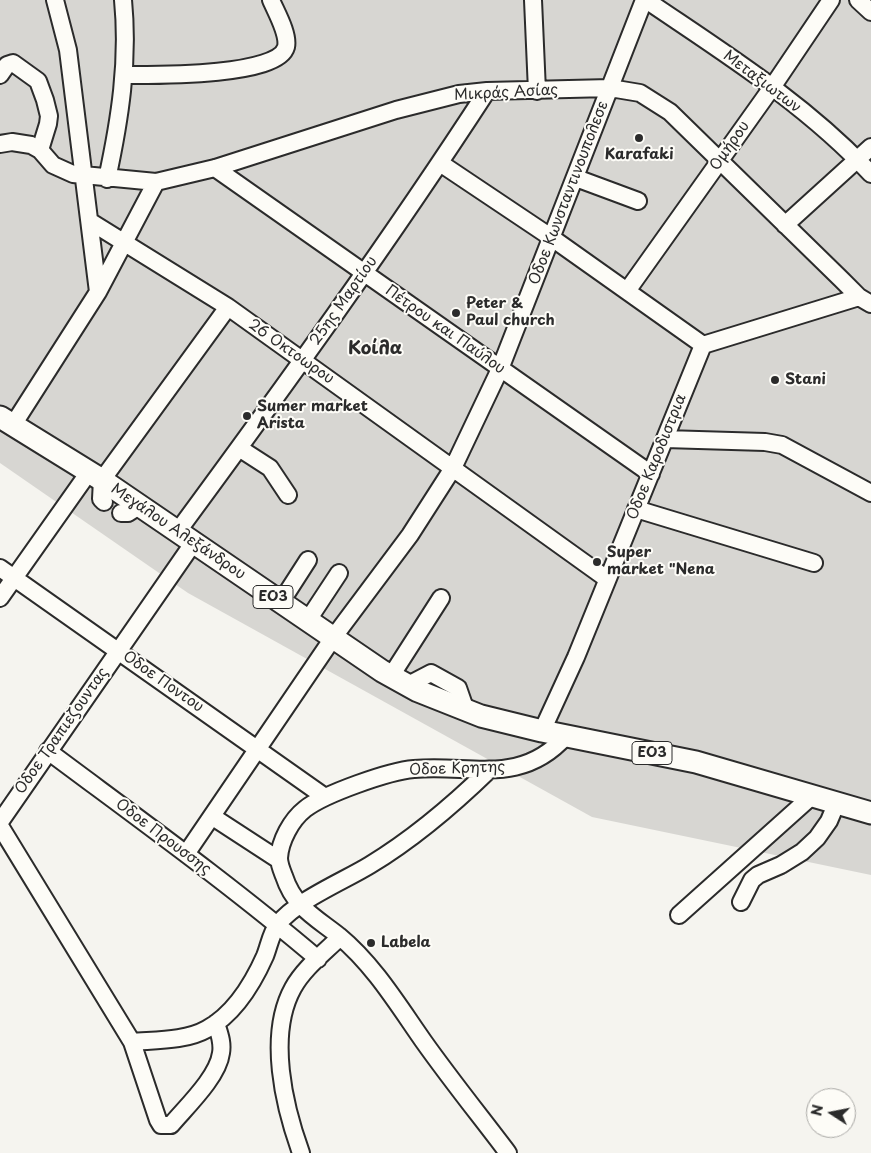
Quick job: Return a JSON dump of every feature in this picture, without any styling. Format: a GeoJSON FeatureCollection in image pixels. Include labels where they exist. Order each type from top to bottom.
{"type":"FeatureCollection","features":[{"type":"Feature","properties":{"kind":"main road","name":"Μεγάλου Αλεξάνδρου"},"geometry":{"type":"LineString","coordinates":[[6,421],[96,476],[130,510],[186,537],[333,638],[400,681],[466,711],[542,732],[696,762],[837,802]]}},
{"type":"Feature","properties":{"kind":"main road","name":"ΕΟ3"},"geometry":{"type":"LineString","coordinates":[[837,802],[871,813]]}},
{"type":"Feature","properties":{"kind":"street"},"geometry":{"type":"LineString","coordinates":[[56,0],[68,50],[91,222],[98,292]]}},
{"type":"Feature","properties":{"kind":"street"},"geometry":{"type":"LineString","coordinates":[[107,179],[116,136],[125,75],[126,35],[122,0]]}},
{"type":"Feature","properties":{"kind":"street"},"geometry":{"type":"LineString","coordinates":[[125,75],[181,75],[239,70],[278,57],[286,47],[286,39],[271,0]]}},
{"type":"Feature","properties":{"kind":"street"},"geometry":{"type":"LineString","coordinates":[[533,0],[537,91]]}},
{"type":"Feature","properties":{"kind":"street","name":"Μεταξιωτων"},"geometry":{"type":"LineString","coordinates":[[645,0],[773,86],[857,159],[871,174]]}},
{"type":"Feature","properties":{"kind":"street","name":"Oδοε Κωνσταντινουπολεσε"},"geometry":{"type":"LineString","coordinates":[[186,854],[213,817],[333,638],[410,535],[453,468],[500,369],[645,0]]}},
{"type":"Feature","properties":{"kind":"street","name":"Ομήρου"},"geometry":{"type":"LineString","coordinates":[[627,291],[773,86],[830,0]]}},
{"type":"Feature","properties":{"kind":"street"},"geometry":{"type":"LineString","coordinates":[[858,0],[871,12]]}},
{"type":"Feature","properties":{"kind":"street"},"geometry":{"type":"LineString","coordinates":[[0,75],[7,65],[13,64],[38,81],[49,116],[40,150],[21,143],[0,144]]}},
{"type":"Feature","properties":{"kind":"street","name":"Μικράς Ασίας"},"geometry":{"type":"LineString","coordinates":[[40,150],[59,169],[84,176],[156,182],[215,168],[442,97],[486,91],[610,88],[640,93],[670,112],[785,225],[865,300]]}},
{"type":"Feature","properties":{"kind":"street","name":"25ης Μαρτίου"},"geometry":{"type":"LineString","coordinates":[[186,537],[238,448],[303,360],[440,163],[486,91]]}},
{"type":"Feature","properties":{"kind":"street"},"geometry":{"type":"LineString","coordinates":[[785,225],[871,147]]}},
{"type":"Feature","properties":{"kind":"street"},"geometry":{"type":"LineString","coordinates":[[440,163],[552,238],[703,345],[865,300]]}},
{"type":"Feature","properties":{"kind":"street","name":"Πέτρου και Παύλου"},"geometry":{"type":"LineString","coordinates":[[215,168],[651,474]]}},
{"type":"Feature","properties":{"kind":"street"},"geometry":{"type":"LineString","coordinates":[[576,178],[638,201]]}},
{"type":"Feature","properties":{"kind":"street"},"geometry":{"type":"LineString","coordinates":[[6,421],[98,292],[156,182]]}},
{"type":"Feature","properties":{"kind":"street","name":"26 Οκτοωρου"},"geometry":{"type":"LineString","coordinates":[[91,222],[228,307],[607,579]]}},
{"type":"Feature","properties":{"kind":"street"},"geometry":{"type":"LineString","coordinates":[[0,598],[228,307]]}},
{"type":"Feature","properties":{"kind":"street","name":"Oδοε Καροδιστρια"},"geometry":{"type":"LineString","coordinates":[[542,732],[576,657],[703,345]]}},
{"type":"Feature","properties":{"kind":"street"},"geometry":{"type":"LineString","coordinates":[[665,439],[765,442],[782,445],[871,493]]}},
{"type":"Feature","properties":{"kind":"street"},"geometry":{"type":"LineString","coordinates":[[238,448],[270,468],[288,495]]}},
{"type":"Feature","properties":{"kind":"street"},"geometry":{"type":"LineString","coordinates":[[96,476],[101,499],[104,502]]}},
{"type":"Feature","properties":{"kind":"street"},"geometry":{"type":"LineString","coordinates":[[636,509],[814,563]]}},
{"type":"Feature","properties":{"kind":"street","name":"Oδοε Τραπιεζουντας"},"geometry":{"type":"LineString","coordinates":[[0,822],[118,650],[186,537]]}},
{"type":"Feature","properties":{"kind":"street"},"geometry":{"type":"LineString","coordinates":[[281,602],[308,560]]}},
{"type":"Feature","properties":{"kind":"street","name":"Oδοε Ποντου"},"geometry":{"type":"LineString","coordinates":[[0,568],[325,797]]}},
{"type":"Feature","properties":{"kind":"street"},"geometry":{"type":"LineString","coordinates":[[308,620],[340,574]]}},
{"type":"Feature","properties":{"kind":"street"},"geometry":{"type":"LineString","coordinates":[[400,681],[440,598]]}},
{"type":"Feature","properties":{"kind":"street","name":"Oδοε Κρητης"},"geometry":{"type":"LineString","coordinates":[[278,860],[282,844],[294,819],[304,809],[325,797],[382,776],[411,769],[489,770],[520,766],[542,758],[566,736]]}},
{"type":"Feature","properties":{"kind":"street","name":"Oδοε Προυσσης"},"geometry":{"type":"LineString","coordinates":[[48,751],[277,924],[318,959]]}},
{"type":"Feature","properties":{"kind":"street"},"geometry":{"type":"LineString","coordinates":[[132,1042],[194,1034],[216,1023],[246,992],[262,962],[277,924],[299,906],[371,864],[405,840],[461,797],[489,770]]}},
{"type":"Feature","properties":{"kind":"street"},"geometry":{"type":"LineString","coordinates":[[679,915],[813,795]]}},
{"type":"Feature","properties":{"kind":"street"},"geometry":{"type":"LineString","coordinates":[[741,902],[752,880],[802,852],[817,838],[829,821],[837,802]]}},
{"type":"Feature","properties":{"kind":"street"},"geometry":{"type":"LineString","coordinates":[[213,817],[278,860],[287,885],[299,906],[340,937],[371,968],[461,1093],[508,1153]]}},
{"type":"Feature","properties":{"kind":"street"},"geometry":{"type":"LineString","coordinates":[[0,826],[132,1042],[158,1120],[166,1127],[170,1125],[202,1088],[216,1068],[221,1054],[222,1039],[216,1023]]}},
{"type":"Feature","properties":{"kind":"street"},"geometry":{"type":"LineString","coordinates":[[301,1153],[286,1105],[282,1080],[280,1036],[284,1013],[293,987],[340,937]]}},
{"type":"Feature","properties":{"kind":"shaded area"},"geometry":{"type":"Polygon","coordinates":[[[0,0],[871,0],[871,875],[592,817],[188,593],[0,463],[0,0]]]}},
{"type":"Feature","properties":{"kind":"place","name":"Karafaki"},"geometry":{"type":"Point","coordinates":[639,138]}},
{"type":"Feature","properties":{"kind":"place","name":"Peter & Paul church"},"geometry":{"type":"Point","coordinates":[456,313]}},
{"type":"Feature","properties":{"kind":"place","name":"Stani"},"geometry":{"type":"Point","coordinates":[775,380]}},
{"type":"Feature","properties":{"kind":"place","name":"Sumer market Arista"},"geometry":{"type":"Point","coordinates":[247,416]}},
{"type":"Feature","properties":{"kind":"place","name":"Super market \"Nena"},"geometry":{"type":"Point","coordinates":[597,562]}},
{"type":"Feature","properties":{"kind":"place","name":"Labela"},"geometry":{"type":"Point","coordinates":[371,943]}},
{"type":"Feature","properties":{"kind":"district","name":"Κοίλα"},"geometry":{"type":"Point","coordinates":[375,349]}}]}
